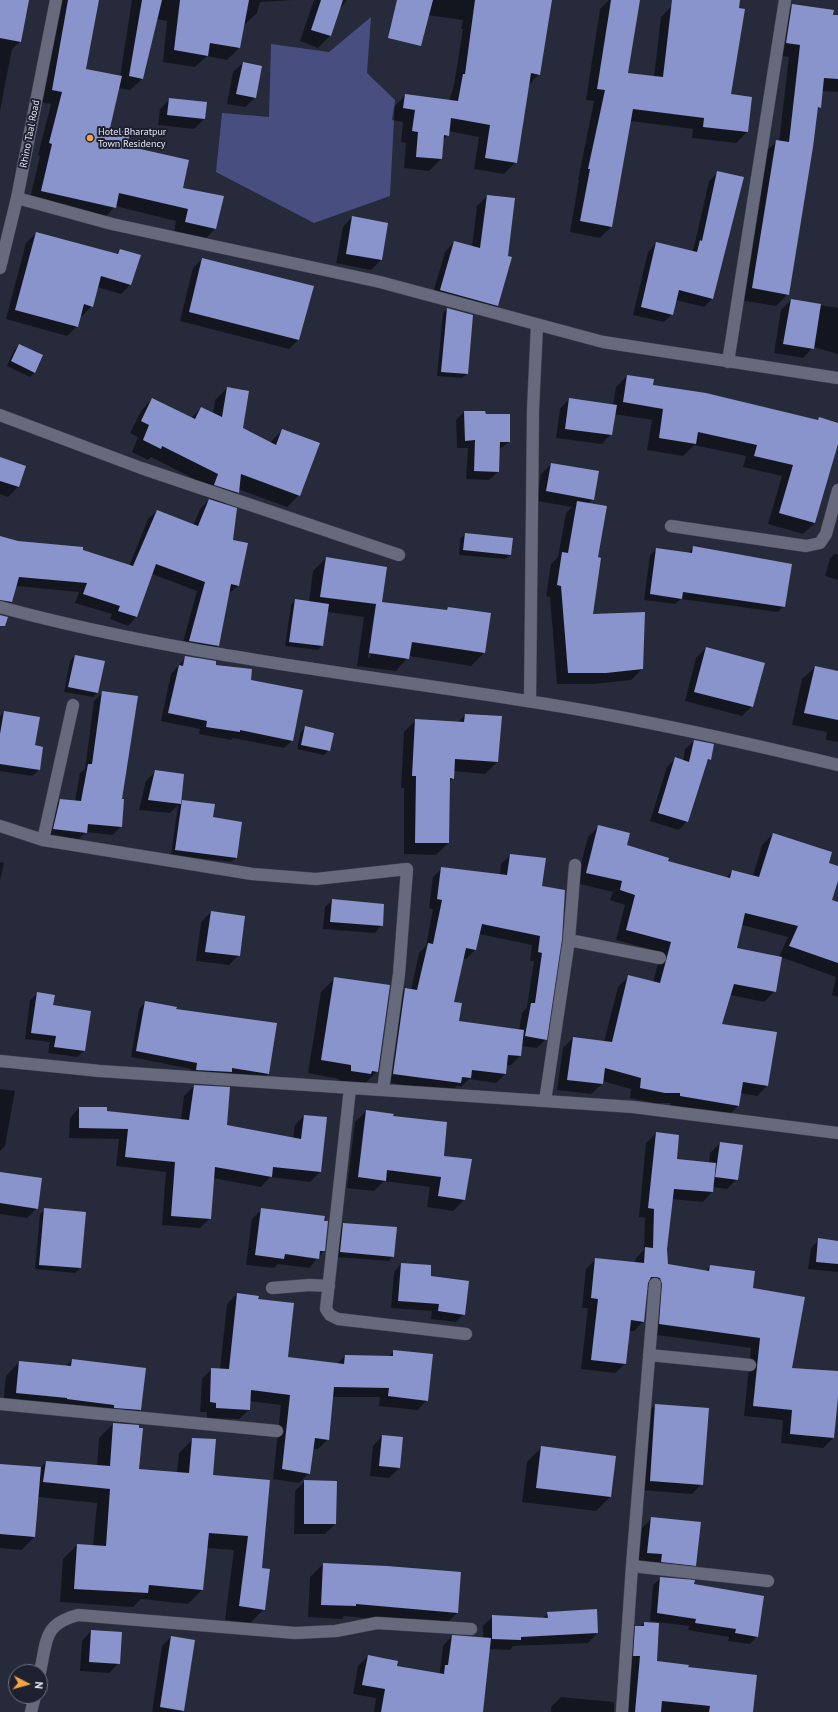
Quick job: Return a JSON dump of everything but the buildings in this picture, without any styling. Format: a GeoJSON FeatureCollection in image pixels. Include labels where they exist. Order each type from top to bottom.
{"type":"FeatureCollection","features":[{"type":"Feature","properties":{"kind":"street","name":"Rhino Taal Road"},"geometry":{"type":"LineString","coordinates":[[0,268],[17,198],[56,0]]}},
{"type":"Feature","properties":{"kind":"street"},"geometry":{"type":"LineString","coordinates":[[728,362],[785,0]]}},
{"type":"Feature","properties":{"kind":"street"},"geometry":{"type":"LineString","coordinates":[[17,198],[112,224],[380,282],[537,326],[603,342],[838,378]]}},
{"type":"Feature","properties":{"kind":"street"},"geometry":{"type":"LineString","coordinates":[[530,701],[533,410],[537,326]]}},
{"type":"Feature","properties":{"kind":"street"},"geometry":{"type":"LineString","coordinates":[[0,415],[141,468],[399,555]]}},
{"type":"Feature","properties":{"kind":"street"},"geometry":{"type":"LineString","coordinates":[[671,526],[806,546],[820,543],[826,534],[838,490]]}},
{"type":"Feature","properties":{"kind":"street"},"geometry":{"type":"LineString","coordinates":[[0,607],[61,623],[157,644],[530,701],[714,735],[838,765]]}},
{"type":"Feature","properties":{"kind":"street"},"geometry":{"type":"LineString","coordinates":[[43,840],[73,705]]}},
{"type":"Feature","properties":{"kind":"street"},"geometry":{"type":"LineString","coordinates":[[0,826],[43,840],[252,874],[316,879],[407,869],[399,974],[383,1090]]}},
{"type":"Feature","properties":{"kind":"street"},"geometry":{"type":"LineString","coordinates":[[545,1101],[569,940],[576,865]]}},
{"type":"Feature","properties":{"kind":"street"},"geometry":{"type":"LineString","coordinates":[[569,940],[660,958]]}},
{"type":"Feature","properties":{"kind":"street"},"geometry":{"type":"LineString","coordinates":[[0,1061],[100,1071],[633,1107],[838,1133]]}},
{"type":"Feature","properties":{"kind":"street"},"geometry":{"type":"LineString","coordinates":[[350,1088],[326,1309],[330,1315],[338,1319],[466,1334]]}},
{"type":"Feature","properties":{"kind":"street"},"geometry":{"type":"LineString","coordinates":[[622,1712],[632,1566],[655,1284]]}},
{"type":"Feature","properties":{"kind":"street"},"geometry":{"type":"LineString","coordinates":[[272,1288],[310,1285],[329,1286]]}},
{"type":"Feature","properties":{"kind":"street"},"geometry":{"type":"LineString","coordinates":[[649,1355],[750,1365]]}},
{"type":"Feature","properties":{"kind":"street"},"geometry":{"type":"LineString","coordinates":[[0,1404],[277,1431]]}},
{"type":"Feature","properties":{"kind":"street"},"geometry":{"type":"LineString","coordinates":[[632,1566],[768,1581]]}},
{"type":"Feature","properties":{"kind":"street"},"geometry":{"type":"LineString","coordinates":[[42,1664],[49,1632],[55,1624],[66,1618],[78,1615],[295,1633],[336,1631],[377,1624],[471,1629]]}},
{"type":"Feature","properties":{"kind":"shaded area"},"geometry":{"type":"Polygon","coordinates":[[[371,17],[367,73],[395,100],[390,196],[314,223],[216,172],[222,113],[269,117],[271,44],[329,52],[371,17]]]}},
{"type":"Feature","properties":{"kind":"place","name":"Hotel Bharatpur Town Residency"},"geometry":{"type":"Point","coordinates":[90,138]}}]}
